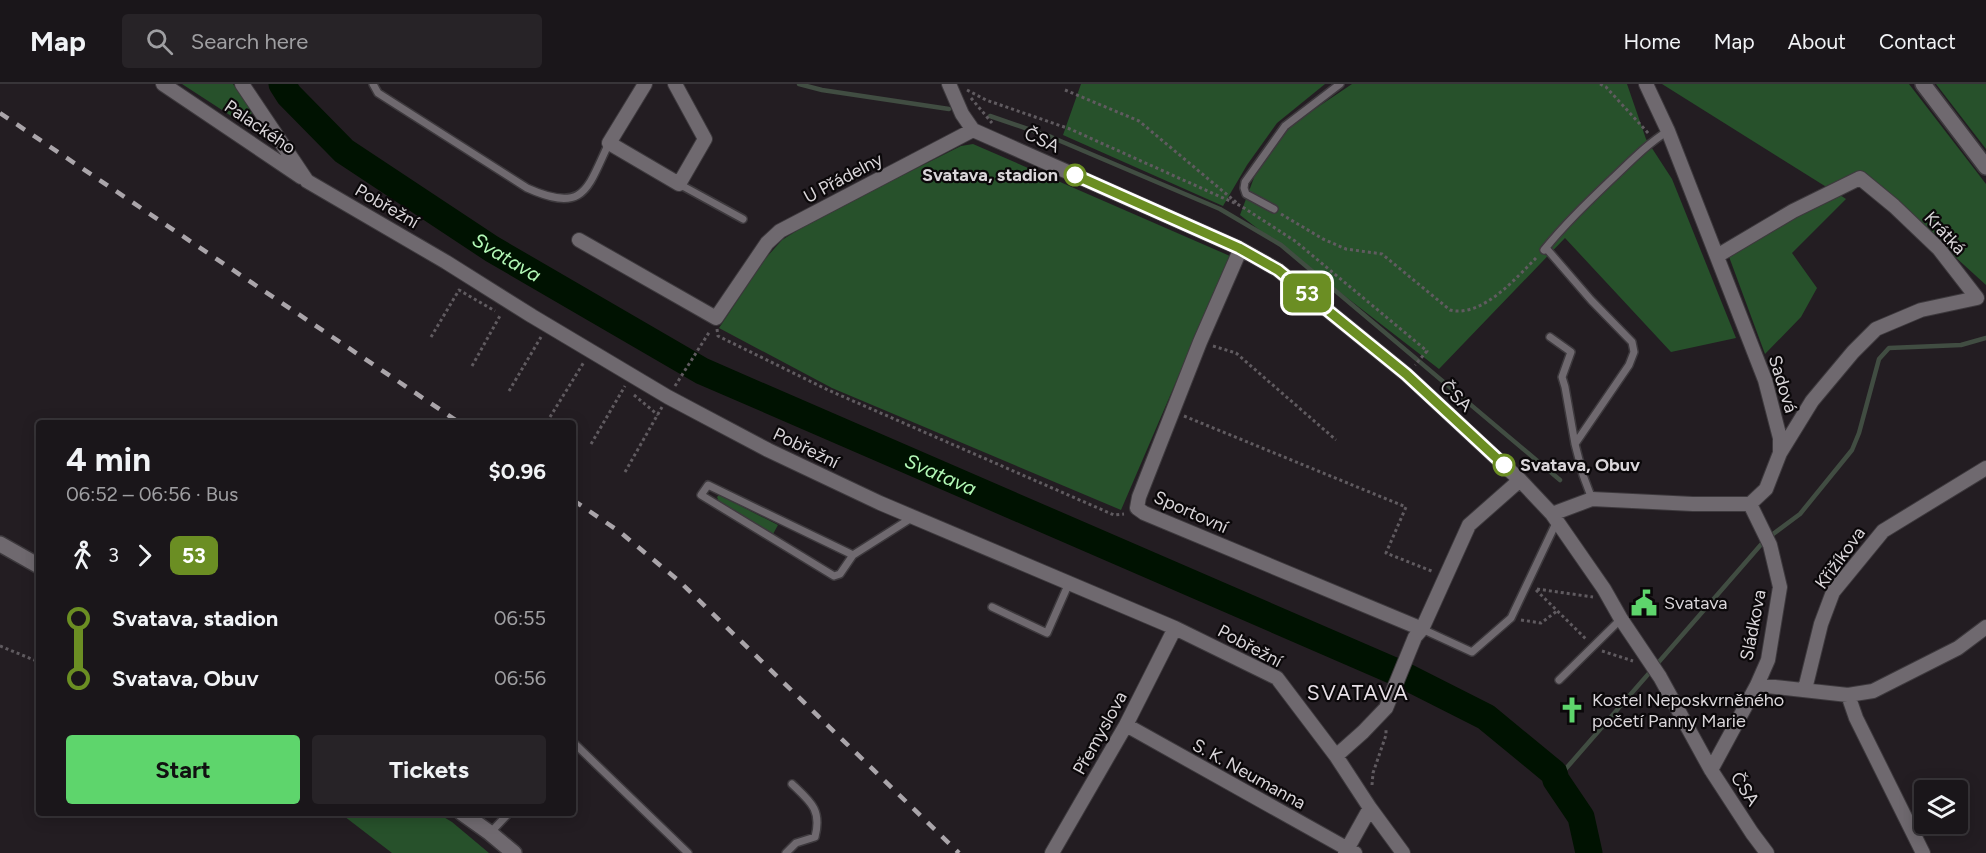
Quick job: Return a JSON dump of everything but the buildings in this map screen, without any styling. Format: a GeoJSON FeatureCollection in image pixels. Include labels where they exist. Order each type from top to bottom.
{"type":"FeatureCollection","features":[{"type":"Feature","properties":{"kind":"street","name":"Palackého"},"geometry":{"type":"LineString","coordinates":[[163,84],[307,181]]}},
{"type":"Feature","properties":{"kind":"street","name":"Pobřežní"},"geometry":{"type":"LineString","coordinates":[[242,84],[307,181],[446,262],[668,397],[768,450],[880,503],[1175,628],[1277,678],[1336,756],[1370,808]]}},
{"type":"Feature","properties":{"kind":"street"},"geometry":{"type":"LineString","coordinates":[[645,84],[609,143],[679,184],[705,139],[675,84]]}},
{"type":"Feature","properties":{"kind":"street","name":"Sadová"},"geometry":{"type":"LineString","coordinates":[[1646,84],[1668,131],[1765,380],[1780,438],[1780,453],[1766,489],[1750,504]]}},
{"type":"Feature","properties":{"kind":"street"},"geometry":{"type":"LineString","coordinates":[[1923,84],[1986,167]]}},
{"type":"Feature","properties":{"kind":"street"},"geometry":{"type":"LineString","coordinates":[[956,86],[957,102],[971,127]]}},
{"type":"Feature","properties":{"kind":"street","name":"ČSA"},"geometry":{"type":"LineString","coordinates":[[971,127],[1239,248],[1278,270],[1406,374],[1520,480],[1554,517],[1604,589],[1660,677],[1711,770],[1767,853]]}},
{"type":"Feature","properties":{"kind":"street","name":"U Přádelny"},"geometry":{"type":"LineString","coordinates":[[714,323],[767,243],[780,231],[971,127]]}},
{"type":"Feature","properties":{"kind":"street","name":"Krátká"},"geometry":{"type":"LineString","coordinates":[[1717,255],[1793,211],[1860,178],[1894,206],[1939,249],[1977,298],[1921,310],[1876,329],[1852,352],[1812,401],[1780,453]]}},
{"type":"Feature","properties":{"kind":"street"},"geometry":{"type":"LineString","coordinates":[[579,240],[714,323]]}},
{"type":"Feature","properties":{"kind":"street","name":"Sportovní"},"geometry":{"type":"LineString","coordinates":[[1239,248],[1138,497],[1137,508],[1419,633]]}},
{"type":"Feature","properties":{"kind":"street","name":"Křižíkova"},"geometry":{"type":"LineString","coordinates":[[1805,689],[1821,624],[1833,592],[1882,531],[1986,468]]}},
{"type":"Feature","properties":{"kind":"street"},"geometry":{"type":"LineString","coordinates":[[1336,756],[1386,708],[1469,525],[1520,480]]}},
{"type":"Feature","properties":{"kind":"street"},"geometry":{"type":"LineString","coordinates":[[1554,517],[1572,505],[1592,499],[1693,504],[1750,504]]}},
{"type":"Feature","properties":{"kind":"street","name":"Sládkova"},"geometry":{"type":"LineString","coordinates":[[1711,770],[1768,660],[1780,587],[1770,546],[1750,504]]}},
{"type":"Feature","properties":{"kind":"street"},"geometry":{"type":"LineString","coordinates":[[0,544],[36,564]]}},
{"type":"Feature","properties":{"kind":"street","name":"Sládkova"},"geometry":{"type":"LineString","coordinates":[[1757,685],[1848,695],[1873,691],[1958,648],[1986,627]]}},
{"type":"Feature","properties":{"kind":"street","name":"Přemyslova"},"geometry":{"type":"LineString","coordinates":[[1052,853],[1126,725],[1175,628]]}},
{"type":"Feature","properties":{"kind":"street"},"geometry":{"type":"LineString","coordinates":[[1848,695],[1856,718],[1923,853]]}},
{"type":"Feature","properties":{"kind":"street","name":"S. K. Neumanna"},"geometry":{"type":"LineString","coordinates":[[1126,725],[1350,852]]}},
{"type":"Feature","properties":{"kind":"street"},"geometry":{"type":"LineString","coordinates":[[1350,852],[1370,808],[1403,853]]}},
{"type":"Feature","properties":{"kind":"street"},"geometry":{"type":"LineString","coordinates":[[466,816],[514,853]]}},
{"type":"Feature","properties":{"kind":"lane"},"geometry":{"type":"LineString","coordinates":[[373,84],[378,93],[527,189],[548,198],[575,198],[587,189],[609,143]]}},
{"type":"Feature","properties":{"kind":"lane"},"geometry":{"type":"LineString","coordinates":[[1274,209],[1246,194],[1245,182],[1285,126],[1340,84]]}},
{"type":"Feature","properties":{"kind":"lane"},"geometry":{"type":"LineString","coordinates":[[1575,444],[1629,365],[1634,352],[1632,342],[1544,250],[1570,219],[1655,139],[1668,131]]}},
{"type":"Feature","properties":{"kind":"lane"},"geometry":{"type":"LineString","coordinates":[[679,184],[743,219]]}},
{"type":"Feature","properties":{"kind":"lane"},"geometry":{"type":"LineString","coordinates":[[1550,337],[1571,352],[1562,377],[1582,475],[1592,499]]}},
{"type":"Feature","properties":{"kind":"lane"},"geometry":{"type":"LineString","coordinates":[[853,555],[708,485],[701,495],[834,576],[840,574],[853,555],[914,517]]}},
{"type":"Feature","properties":{"kind":"lane"},"geometry":{"type":"LineString","coordinates":[[1419,633],[1472,652],[1512,618],[1554,517]]}},
{"type":"Feature","properties":{"kind":"lane"},"geometry":{"type":"LineString","coordinates":[[992,607],[1047,633],[1069,583]]}},
{"type":"Feature","properties":{"kind":"lane"},"geometry":{"type":"LineString","coordinates":[[1559,680],[1621,619]]}},
{"type":"Feature","properties":{"kind":"lane"},"geometry":{"type":"LineString","coordinates":[[576,745],[688,853]]}},
{"type":"Feature","properties":{"kind":"lane"},"geometry":{"type":"LineString","coordinates":[[786,853],[796,843],[815,837],[818,826],[816,811],[807,798],[792,784]]}},
{"type":"Feature","properties":{"kind":"lane"},"geometry":{"type":"LineString","coordinates":[[490,833],[506,816]]}},
{"type":"Feature","properties":{"kind":"path"},"geometry":{"type":"LineString","coordinates":[[1600,84],[1606,87],[1655,139]]}},
{"type":"Feature","properties":{"kind":"path"},"geometry":{"type":"LineString","coordinates":[[956,86],[987,100],[1070,129],[1241,206]]}},
{"type":"Feature","properties":{"kind":"path"},"geometry":{"type":"LineString","coordinates":[[1065,90],[1139,121],[1241,206],[1295,241],[1426,351],[1414,366]]}},
{"type":"Feature","properties":{"kind":"path"},"geometry":{"type":"LineString","coordinates":[[979,106],[996,128]]}},
{"type":"Feature","properties":{"kind":"path"},"geometry":{"type":"LineString","coordinates":[[1274,209],[1323,239],[1346,249],[1382,254],[1450,310],[1461,313],[1478,307],[1506,287],[1544,250]]}},
{"type":"Feature","properties":{"kind":"path"},"geometry":{"type":"LineString","coordinates":[[430,337],[459,290]]}},
{"type":"Feature","properties":{"kind":"path"},"geometry":{"type":"LineString","coordinates":[[471,366],[501,314]]}},
{"type":"Feature","properties":{"kind":"path"},"geometry":{"type":"LineString","coordinates":[[677,384],[714,323]]}},
{"type":"Feature","properties":{"kind":"path"},"geometry":{"type":"LineString","coordinates":[[714,323],[718,336],[828,390],[1114,514],[1126,514],[1137,508]]}},
{"type":"Feature","properties":{"kind":"path"},"geometry":{"type":"LineString","coordinates":[[509,392],[541,337]]}},
{"type":"Feature","properties":{"kind":"path"},"geometry":{"type":"LineString","coordinates":[[1200,342],[1236,353],[1336,440]]}},
{"type":"Feature","properties":{"kind":"path"},"geometry":{"type":"LineString","coordinates":[[550,417],[584,362]]}},
{"type":"Feature","properties":{"kind":"path"},"geometry":{"type":"LineString","coordinates":[[591,444],[625,386]]}},
{"type":"Feature","properties":{"kind":"path"},"geometry":{"type":"LineString","coordinates":[[626,472],[668,397]]}},
{"type":"Feature","properties":{"kind":"path"},"geometry":{"type":"LineString","coordinates":[[1174,411],[1406,507],[1386,553],[1445,577]]}},
{"type":"Feature","properties":{"kind":"path"},"geometry":{"type":"LineString","coordinates":[[1604,589],[1592,597],[1534,589],[1593,646],[1611,655],[1641,663],[1649,660]]}},
{"type":"Feature","properties":{"kind":"path"},"geometry":{"type":"LineString","coordinates":[[1512,618],[1541,623],[1557,611]]}},
{"type":"Feature","properties":{"kind":"path"},"geometry":{"type":"LineString","coordinates":[[0,646],[36,661]]}},
{"type":"Feature","properties":{"kind":"path"},"geometry":{"type":"LineString","coordinates":[[1370,808],[1373,773],[1386,735],[1386,708]]}},
{"type":"Feature","properties":{"kind":"green space"},"geometry":{"type":"Polygon","coordinates":[[[182,84],[233,84],[253,112],[242,123],[182,84]]]}},
{"type":"Feature","properties":{"kind":"green space"},"geometry":{"type":"Polygon","coordinates":[[[1081,84],[1325,84],[1277,123],[1247,165],[1223,206],[1063,135],[1081,84]]]}},
{"type":"Feature","properties":{"kind":"green space"},"geometry":{"type":"Polygon","coordinates":[[[1352,84],[1627,84],[1646,139],[1672,179],[1736,338],[1671,352],[1565,238],[1439,369],[1240,215],[1255,175],[1291,125],[1352,84]]]}},
{"type":"Feature","properties":{"kind":"green space"},"geometry":{"type":"Polygon","coordinates":[[[1662,84],[1909,84],[1986,184],[1986,285],[1863,173],[1828,188],[1662,84]]]}},
{"type":"Feature","properties":{"kind":"green space"},"geometry":{"type":"Polygon","coordinates":[[[1936,84],[1986,84],[1986,149],[1936,84]]]}},
{"type":"Feature","properties":{"kind":"green space"},"geometry":{"type":"Polygon","coordinates":[[[973,144],[1230,256],[1121,510],[832,388],[719,328],[765,259],[782,240],[815,219],[961,146],[973,144]]]}},
{"type":"Feature","properties":{"kind":"green space"},"geometry":{"type":"Polygon","coordinates":[[[1837,193],[1846,199],[1792,253],[1817,288],[1801,317],[1765,354],[1728,254],[1837,193]]]}},
{"type":"Feature","properties":{"kind":"green space"},"geometry":{"type":"Polygon","coordinates":[[[719,495],[778,525],[773,534],[719,502],[717,497],[719,495]]]}},
{"type":"Feature","properties":{"kind":"green space"},"geometry":{"type":"Polygon","coordinates":[[[344,816],[442,816],[489,853],[392,853],[344,816]]]}},
{"type":"Feature","properties":{"kind":"waterway","name":"Svatava"},"geometry":{"type":"LineString","coordinates":[[282,84],[289,95],[344,151],[492,249],[702,371],[1401,674],[1486,717],[1554,773],[1556,780],[1581,817],[1589,853]]}},
{"type":"Feature","properties":{"kind":"waterway"},"geometry":{"type":"LineString","coordinates":[[799,84],[822,90],[949,109]]}},
{"type":"Feature","properties":{"kind":"waterway"},"geometry":{"type":"LineString","coordinates":[[990,116],[1051,137],[1220,209],[1281,245],[1560,480]]}},
{"type":"Feature","properties":{"kind":"waterway"},"geometry":{"type":"LineString","coordinates":[[1556,780],[1765,540],[1800,514],[1852,450],[1859,433],[1879,359],[1889,348],[1961,345],[1986,338]]}},
{"type":"Feature","properties":{"kind":"railway"},"geometry":{"type":"LineString","coordinates":[[0,113],[456,420]]}},
{"type":"Feature","properties":{"kind":"railway"},"geometry":{"type":"LineString","coordinates":[[576,502],[620,532],[679,581],[959,853]]}},
{"type":"Feature","properties":{"kind":"bus line","name":"53"},"geometry":{"type":"LineString","coordinates":[[1075,175],[1239,248],[1278,270],[1406,374],[1504,465]]}},
{"type":"Feature","properties":{"kind":"place","name":"Svatava, stadion"},"geometry":{"type":"Point","coordinates":[1075,175]}},
{"type":"Feature","properties":{"kind":"place","name":"Svatava, Obuv"},"geometry":{"type":"Point","coordinates":[1504,465]}},
{"type":"Feature","properties":{"kind":"place","name":"Svatava"},"geometry":{"type":"Point","coordinates":[1644,603]}},
{"type":"Feature","properties":{"kind":"place","name":"Kostel Neposkvrněného početí Panny Marie"},"geometry":{"type":"Point","coordinates":[1572,710]}},
{"type":"Feature","properties":{"kind":"district","name":"SVATAVA"},"geometry":{"type":"Point","coordinates":[1358,692]}}]}
